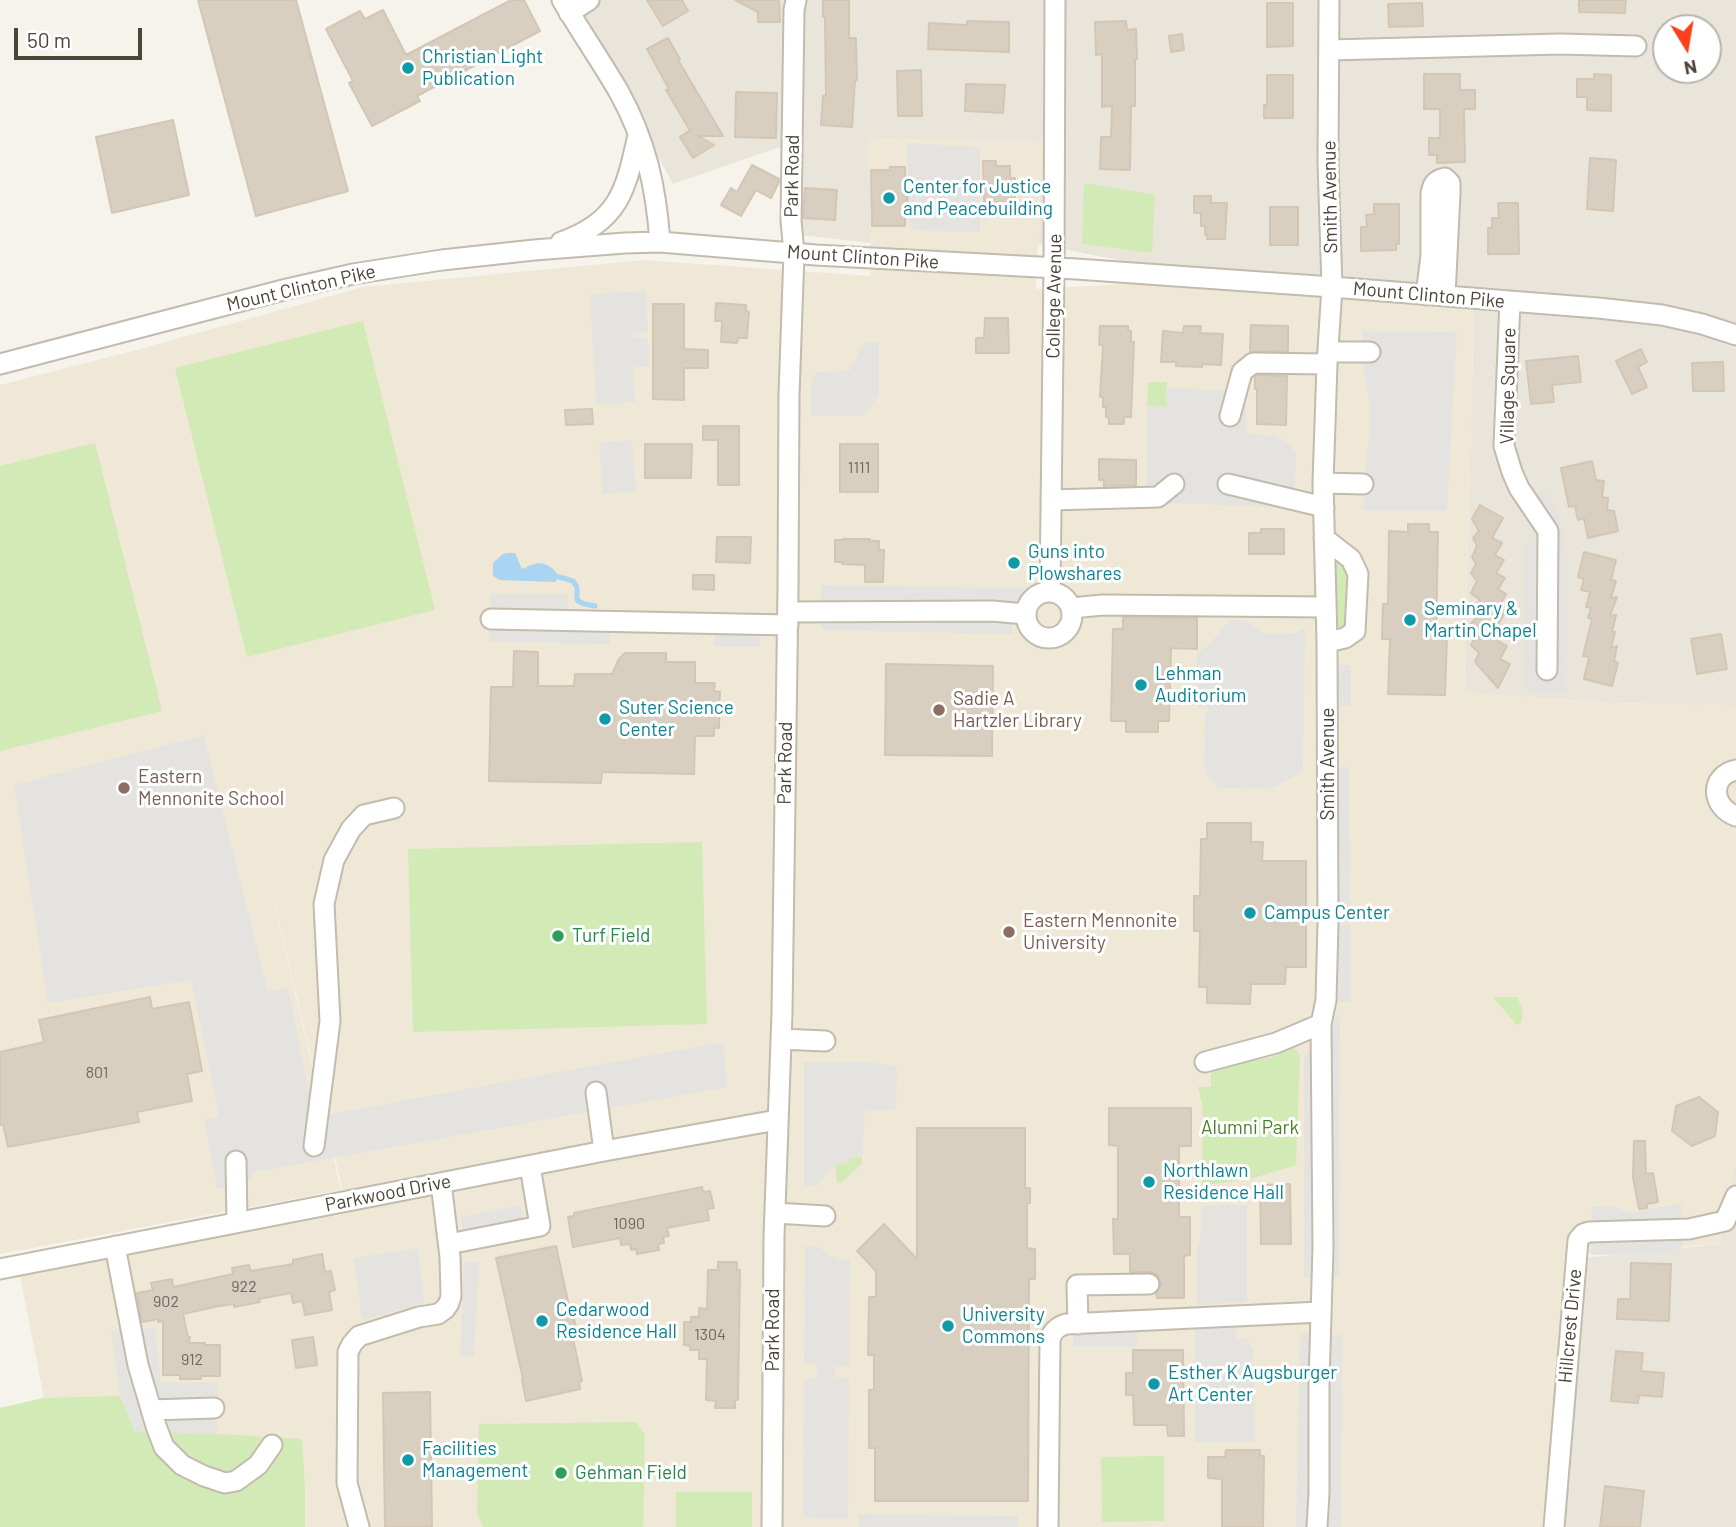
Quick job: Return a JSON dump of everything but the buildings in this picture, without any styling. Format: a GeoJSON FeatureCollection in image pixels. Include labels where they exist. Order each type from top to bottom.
{"type":"FeatureCollection","features":[{"type":"Feature","properties":{"kind":"street"},"geometry":{"type":"LineString","coordinates":[[589,0],[566,7],[619,93],[638,134],[655,190],[660,242]]}},
{"type":"Feature","properties":{"kind":"street","name":"Park Road"},"geometry":{"type":"LineString","coordinates":[[772,1527],[773,1311],[781,1039],[796,0]]}},
{"type":"Feature","properties":{"kind":"street","name":"College Avenue"},"geometry":{"type":"LineString","coordinates":[[1050,592],[1055,0]]}},
{"type":"Feature","properties":{"kind":"street","name":"Smith Avenue"},"geometry":{"type":"LineString","coordinates":[[1317,1527],[1324,1248],[1321,1024],[1326,1000],[1328,925],[1327,642],[1323,483],[1332,287],[1328,162],[1329,0]]}},
{"type":"Feature","properties":{"kind":"street"},"geometry":{"type":"LineString","coordinates":[[1330,50],[1560,44],[1636,46]]}},
{"type":"Feature","properties":{"kind":"street"},"geometry":{"type":"LineString","coordinates":[[534,250],[580,234],[613,209],[629,177],[638,134]]}},
{"type":"Feature","properties":{"kind":"street"},"geometry":{"type":"LineString","coordinates":[[1446,178],[1450,183],[1450,193],[1436,295],[1431,193],[1433,184],[1446,178]]}},
{"type":"Feature","properties":{"kind":"street","name":"Mount Clinton Pike"},"geometry":{"type":"LineString","coordinates":[[0,364],[353,274],[442,260],[534,250],[660,242],[1510,301],[1646,313],[1686,320],[1736,335]]}},
{"type":"Feature","properties":{"kind":"street","name":"Village Square"},"geometry":{"type":"LineString","coordinates":[[1510,301],[1504,446],[1511,472],[1519,488],[1548,531],[1547,670]]}},
{"type":"Feature","properties":{"kind":"street"},"geometry":{"type":"LineString","coordinates":[[1230,416],[1242,372],[1253,363],[1370,352]]}},
{"type":"Feature","properties":{"kind":"street"},"geometry":{"type":"LineString","coordinates":[[1323,483],[1363,484]]}},
{"type":"Feature","properties":{"kind":"street"},"geometry":{"type":"LineString","coordinates":[[1051,500],[1158,497],[1174,484]]}},
{"type":"Feature","properties":{"kind":"street"},"geometry":{"type":"LineString","coordinates":[[1228,484],[1324,507]]}},
{"type":"Feature","properties":{"kind":"street"},"geometry":{"type":"LineString","coordinates":[[1324,538],[1351,559],[1358,574],[1355,631],[1345,638],[1327,642]]}},
{"type":"Feature","properties":{"kind":"street"},"geometry":{"type":"LineString","coordinates":[[1050,592],[1063,597],[1072,608],[1068,628],[1056,637],[1041,637],[1027,621],[1026,614],[1036,596],[1050,592]]}},
{"type":"Feature","properties":{"kind":"street"},"geometry":{"type":"LineString","coordinates":[[1072,608],[1102,605],[1326,607]]}},
{"type":"Feature","properties":{"kind":"street"},"geometry":{"type":"LineString","coordinates":[[491,619],[788,618],[992,611],[1026,614]]}},
{"type":"Feature","properties":{"kind":"street"},"geometry":{"type":"LineString","coordinates":[[1736,770],[1730,771],[1719,781],[1716,796],[1723,809],[1736,816]]}},
{"type":"Feature","properties":{"kind":"street"},"geometry":{"type":"LineString","coordinates":[[314,1146],[330,1021],[324,904],[334,860],[351,829],[364,815],[394,808]]}},
{"type":"Feature","properties":{"kind":"street"},"geometry":{"type":"LineString","coordinates":[[1205,1062],[1276,1043],[1321,1024]]}},
{"type":"Feature","properties":{"kind":"street"},"geometry":{"type":"LineString","coordinates":[[781,1039],[825,1041]]}},
{"type":"Feature","properties":{"kind":"street"},"geometry":{"type":"LineString","coordinates":[[596,1092],[604,1151]]}},
{"type":"Feature","properties":{"kind":"street","name":"Parkwood Drive"},"geometry":{"type":"LineString","coordinates":[[0,1269],[604,1151],[777,1120]]}},
{"type":"Feature","properties":{"kind":"street"},"geometry":{"type":"LineString","coordinates":[[236,1161],[237,1222]]}},
{"type":"Feature","properties":{"kind":"street"},"geometry":{"type":"LineString","coordinates":[[449,1244],[540,1226],[530,1166]]}},
{"type":"Feature","properties":{"kind":"street"},"geometry":{"type":"LineString","coordinates":[[359,1527],[347,1483],[348,1352],[359,1336],[419,1317],[438,1314],[448,1306],[452,1296],[441,1183]]}},
{"type":"Feature","properties":{"kind":"street","name":"Hillcrest Drive"},"geometry":{"type":"LineString","coordinates":[[1554,1527],[1578,1240],[1589,1232],[1689,1229],[1725,1221],[1736,1196]]}},
{"type":"Feature","properties":{"kind":"street"},"geometry":{"type":"LineString","coordinates":[[775,1213],[825,1216]]}},
{"type":"Feature","properties":{"kind":"street"},"geometry":{"type":"LineString","coordinates":[[115,1246],[138,1365],[164,1447],[182,1465],[225,1483],[236,1481],[258,1465],[272,1445]]}},
{"type":"Feature","properties":{"kind":"street"},"geometry":{"type":"LineString","coordinates":[[1078,1324],[1077,1285],[1149,1284]]}},
{"type":"Feature","properties":{"kind":"street"},"geometry":{"type":"LineString","coordinates":[[1048,1527],[1050,1340],[1059,1327],[1066,1324],[1321,1312]]}},
{"type":"Feature","properties":{"kind":"street"},"geometry":{"type":"LineString","coordinates":[[151,1410],[214,1408]]}},
{"type":"Feature","properties":{"kind":"shaded area"},"geometry":{"type":"Polygon","coordinates":[[[571,0],[1736,0],[1736,326],[1683,311],[1628,300],[1138,264],[1038,244],[1042,142],[869,139],[871,243],[800,235],[780,147],[673,184],[571,0]]]}},
{"type":"Feature","properties":{"kind":"shaded area","name":"Eastern Mennonite University"},"geometry":{"type":"Polygon","coordinates":[[[869,139],[1042,142],[1036,289],[1147,283],[1474,307],[1464,693],[1613,703],[1736,706],[1736,1158],[1720,1244],[1565,1255],[1546,1527],[0,1527],[0,1408],[44,1398],[20,1276],[348,1213],[253,812],[341,1190],[0,1254],[0,385],[363,287],[643,260],[871,276],[869,139]]]}},
{"type":"Feature","properties":{"kind":"shaded area"},"geometry":{"type":"Polygon","coordinates":[[[907,143],[980,147],[980,232],[924,231],[910,228],[907,143]]]}},
{"type":"Feature","properties":{"kind":"shaded area"},"geometry":{"type":"Polygon","coordinates":[[[646,291],[648,332],[633,333],[634,339],[648,338],[649,366],[633,367],[635,402],[596,404],[590,294],[646,291]]]}},
{"type":"Feature","properties":{"kind":"shaded area"},"geometry":{"type":"Polygon","coordinates":[[[1474,307],[1638,320],[1736,348],[1736,706],[1613,703],[1464,693],[1474,307]]]}},
{"type":"Feature","properties":{"kind":"shaded area"},"geometry":{"type":"Polygon","coordinates":[[[1362,331],[1457,332],[1447,511],[1363,510],[1370,406],[1364,370],[1362,331]]]}},
{"type":"Feature","properties":{"kind":"shaded area"},"geometry":{"type":"Polygon","coordinates":[[[864,342],[879,342],[879,395],[863,416],[811,416],[811,385],[816,372],[850,370],[864,342]]]}},
{"type":"Feature","properties":{"kind":"shaded area"},"geometry":{"type":"Polygon","coordinates":[[[1166,388],[1246,391],[1246,433],[1274,436],[1288,443],[1296,455],[1294,508],[1147,502],[1147,406],[1166,407],[1166,388]]]}},
{"type":"Feature","properties":{"kind":"shaded area"},"geometry":{"type":"Polygon","coordinates":[[[632,440],[636,491],[603,494],[599,443],[632,440]]]}},
{"type":"Feature","properties":{"kind":"shaded area"},"geometry":{"type":"Polygon","coordinates":[[[1546,490],[1560,521],[1565,545],[1566,693],[1524,691],[1525,543],[1536,543],[1530,526],[1534,491],[1546,490]]]}},
{"type":"Feature","properties":{"kind":"shaded area"},"geometry":{"type":"Polygon","coordinates":[[[821,585],[1038,588],[1037,602],[1012,623],[1012,634],[821,630],[821,585]]]}},
{"type":"Feature","properties":{"kind":"shaded area"},"geometry":{"type":"Polygon","coordinates":[[[491,593],[567,594],[569,613],[610,630],[610,644],[489,642],[491,593]]]}},
{"type":"Feature","properties":{"kind":"shaded area"},"geometry":{"type":"Polygon","coordinates":[[[1230,620],[1243,620],[1268,634],[1295,633],[1305,628],[1303,771],[1271,789],[1222,788],[1214,784],[1204,765],[1205,714],[1209,711],[1206,707],[1196,705],[1197,652],[1208,646],[1230,620]]]}},
{"type":"Feature","properties":{"kind":"shaded area"},"geometry":{"type":"Polygon","coordinates":[[[714,631],[760,631],[760,647],[714,647],[714,631]]]}},
{"type":"Feature","properties":{"kind":"shaded area"},"geometry":{"type":"Polygon","coordinates":[[[1337,665],[1351,665],[1351,706],[1336,706],[1337,665]]]}},
{"type":"Feature","properties":{"kind":"shaded area"},"geometry":{"type":"Polygon","coordinates":[[[204,735],[268,991],[288,988],[314,1117],[723,1042],[727,1087],[255,1172],[245,1187],[217,1188],[204,1120],[219,1116],[191,980],[48,1003],[14,785],[204,735]]]}},
{"type":"Feature","properties":{"kind":"shaded area"},"geometry":{"type":"Polygon","coordinates":[[[1335,767],[1349,767],[1350,914],[1336,914],[1335,767]]]}},
{"type":"Feature","properties":{"kind":"shaded area"},"geometry":{"type":"Polygon","coordinates":[[[1335,925],[1350,925],[1350,1002],[1335,1002],[1335,925]]]}},
{"type":"Feature","properties":{"kind":"shaded area"},"geometry":{"type":"Polygon","coordinates":[[[1340,1012],[1339,1277],[1304,1278],[1304,1058],[1340,1012]]]}},
{"type":"Feature","properties":{"kind":"shaded area"},"geometry":{"type":"Polygon","coordinates":[[[864,1061],[897,1067],[896,1109],[865,1111],[862,1157],[850,1158],[849,1163],[835,1164],[817,1186],[804,1186],[804,1062],[864,1061]]]}},
{"type":"Feature","properties":{"kind":"shaded area"},"geometry":{"type":"Polygon","coordinates":[[[1736,1158],[1736,1527],[1562,1527],[1583,1258],[1720,1244],[1736,1158]]]}},
{"type":"Feature","properties":{"kind":"shaded area"},"geometry":{"type":"Polygon","coordinates":[[[1681,1203],[1682,1253],[1591,1255],[1592,1206],[1617,1207],[1628,1213],[1681,1203]]]}},
{"type":"Feature","properties":{"kind":"shaded area"},"geometry":{"type":"Polygon","coordinates":[[[521,1205],[523,1220],[463,1232],[460,1217],[521,1205]]]}},
{"type":"Feature","properties":{"kind":"shaded area"},"geometry":{"type":"Polygon","coordinates":[[[1202,1205],[1247,1205],[1247,1302],[1197,1305],[1197,1245],[1200,1240],[1202,1205]]]}},
{"type":"Feature","properties":{"kind":"shaded area"},"geometry":{"type":"Polygon","coordinates":[[[805,1246],[817,1246],[836,1259],[850,1260],[849,1366],[835,1367],[835,1377],[849,1378],[848,1519],[803,1517],[804,1379],[818,1378],[817,1364],[804,1363],[805,1246]]]}},
{"type":"Feature","properties":{"kind":"shaded area"},"geometry":{"type":"Polygon","coordinates":[[[418,1248],[424,1303],[362,1320],[354,1258],[418,1248]]]}},
{"type":"Feature","properties":{"kind":"shaded area"},"geometry":{"type":"Polygon","coordinates":[[[464,1262],[479,1262],[474,1356],[460,1356],[464,1262]]]}},
{"type":"Feature","properties":{"kind":"shaded area"},"geometry":{"type":"Polygon","coordinates":[[[1195,1326],[1235,1326],[1236,1338],[1247,1339],[1253,1352],[1255,1442],[1195,1442],[1195,1326]]]}},
{"type":"Feature","properties":{"kind":"shaded area"},"geometry":{"type":"Polygon","coordinates":[[[155,1328],[161,1383],[217,1382],[217,1434],[135,1432],[120,1396],[111,1331],[155,1328]]]}},
{"type":"Feature","properties":{"kind":"shaded area"},"geometry":{"type":"Polygon","coordinates":[[[1073,1332],[1137,1332],[1137,1347],[1073,1347],[1073,1332]]]}},
{"type":"Feature","properties":{"kind":"shaded area"},"geometry":{"type":"Polygon","coordinates":[[[1300,1334],[1342,1335],[1341,1527],[1296,1527],[1300,1334]]]}},
{"type":"Feature","properties":{"kind":"shaded area"},"geometry":{"type":"Polygon","coordinates":[[[859,1514],[1018,1516],[1018,1527],[859,1527],[859,1514]]]}},
{"type":"Feature","properties":{"kind":"green space"},"geometry":{"type":"Polygon","coordinates":[[[1084,183],[1155,195],[1152,253],[1082,244],[1084,183]]]}},
{"type":"Feature","properties":{"kind":"green space"},"geometry":{"type":"Polygon","coordinates":[[[363,321],[435,610],[247,657],[175,368],[363,321]]]}},
{"type":"Feature","properties":{"kind":"green space"},"geometry":{"type":"Polygon","coordinates":[[[1148,382],[1167,382],[1166,407],[1147,406],[1148,382]]]}},
{"type":"Feature","properties":{"kind":"green space"},"geometry":{"type":"Polygon","coordinates":[[[95,443],[162,711],[0,751],[0,466],[95,443]]]}},
{"type":"Feature","properties":{"kind":"green space"},"geometry":{"type":"Polygon","coordinates":[[[1341,562],[1349,572],[1347,626],[1340,630],[1336,624],[1336,566],[1341,562]]]}},
{"type":"Feature","properties":{"kind":"green space","name":"Turf Field"},"geometry":{"type":"Polygon","coordinates":[[[702,842],[707,1024],[413,1032],[408,849],[702,842]]]}},
{"type":"Feature","properties":{"kind":"green space"},"geometry":{"type":"Polygon","coordinates":[[[1493,997],[1517,997],[1523,1010],[1521,1023],[1517,1025],[1493,997]]]}},
{"type":"Feature","properties":{"kind":"green space","name":"Alumni Park"},"geometry":{"type":"Polygon","coordinates":[[[1294,1048],[1300,1055],[1296,1165],[1253,1178],[1202,1186],[1203,1108],[1198,1087],[1211,1087],[1211,1072],[1270,1058],[1294,1048]]]}},
{"type":"Feature","properties":{"kind":"green space"},"geometry":{"type":"Polygon","coordinates":[[[862,1157],[862,1163],[841,1183],[837,1183],[835,1164],[849,1163],[849,1158],[862,1157]]]}},
{"type":"Feature","properties":{"kind":"green space"},"geometry":{"type":"Polygon","coordinates":[[[120,1396],[135,1432],[302,1439],[305,1527],[0,1527],[0,1408],[44,1398],[120,1396]]]}},
{"type":"Feature","properties":{"kind":"green space","name":"Gehman Field"},"geometry":{"type":"Polygon","coordinates":[[[636,1422],[645,1434],[643,1527],[483,1527],[477,1512],[479,1424],[636,1422]]]}},
{"type":"Feature","properties":{"kind":"green space"},"geometry":{"type":"Polygon","coordinates":[[[1164,1456],[1164,1521],[1102,1522],[1101,1457],[1164,1456]]]}},
{"type":"Feature","properties":{"kind":"green space"},"geometry":{"type":"Polygon","coordinates":[[[676,1492],[752,1492],[752,1527],[676,1527],[676,1492]]]}},
{"type":"Feature","properties":{"kind":"water"},"geometry":{"type":"Polygon","coordinates":[[[515,553],[522,569],[542,563],[552,568],[559,577],[555,582],[500,580],[493,576],[493,563],[503,554],[515,553]]]}},
{"type":"Feature","properties":{"kind":"waterway"},"geometry":{"type":"LineString","coordinates":[[559,577],[573,581],[577,587],[577,600],[595,606]]}},
{"type":"Feature","properties":{"kind":"place","name":"Christian Light Publication"},"geometry":{"type":"Point","coordinates":[408,68]}},
{"type":"Feature","properties":{"kind":"place","name":"Center for Justice and Peacebuilding"},"geometry":{"type":"Point","coordinates":[889,198]}},
{"type":"Feature","properties":{"kind":"place","name":"Guns into Plowshares"},"geometry":{"type":"Point","coordinates":[1014,563]}},
{"type":"Feature","properties":{"kind":"place","name":"Seminary & Martin Chapel"},"geometry":{"type":"Point","coordinates":[1410,620]}},
{"type":"Feature","properties":{"kind":"place","name":"Lehman Auditorium"},"geometry":{"type":"Point","coordinates":[1141,685]}},
{"type":"Feature","properties":{"kind":"place","name":"Sadie A Hartzler Library"},"geometry":{"type":"Point","coordinates":[939,710]}},
{"type":"Feature","properties":{"kind":"place","name":"Suter Science Center"},"geometry":{"type":"Point","coordinates":[605,719]}},
{"type":"Feature","properties":{"kind":"place","name":"Eastern Mennonite School"},"geometry":{"type":"Point","coordinates":[124,788]}},
{"type":"Feature","properties":{"kind":"place","name":"Campus Center"},"geometry":{"type":"Point","coordinates":[1250,913]}},
{"type":"Feature","properties":{"kind":"place","name":"Eastern Mennonite University"},"geometry":{"type":"Point","coordinates":[1009,932]}},
{"type":"Feature","properties":{"kind":"place","name":"Turf Field"},"geometry":{"type":"Point","coordinates":[558,936]}},
{"type":"Feature","properties":{"kind":"place","name":"Northlawn Residence Hall"},"geometry":{"type":"Point","coordinates":[1149,1182]}},
{"type":"Feature","properties":{"kind":"place","name":"Cedarwood Residence Hall"},"geometry":{"type":"Point","coordinates":[542,1321]}},
{"type":"Feature","properties":{"kind":"place","name":"University Commons"},"geometry":{"type":"Point","coordinates":[948,1326]}},
{"type":"Feature","properties":{"kind":"place","name":"Esther K Augsburger Art Center"},"geometry":{"type":"Point","coordinates":[1154,1384]}},
{"type":"Feature","properties":{"kind":"place","name":"Facilities Management"},"geometry":{"type":"Point","coordinates":[408,1460]}},
{"type":"Feature","properties":{"kind":"place","name":"Gehman Field"},"geometry":{"type":"Point","coordinates":[561,1473]}}]}
